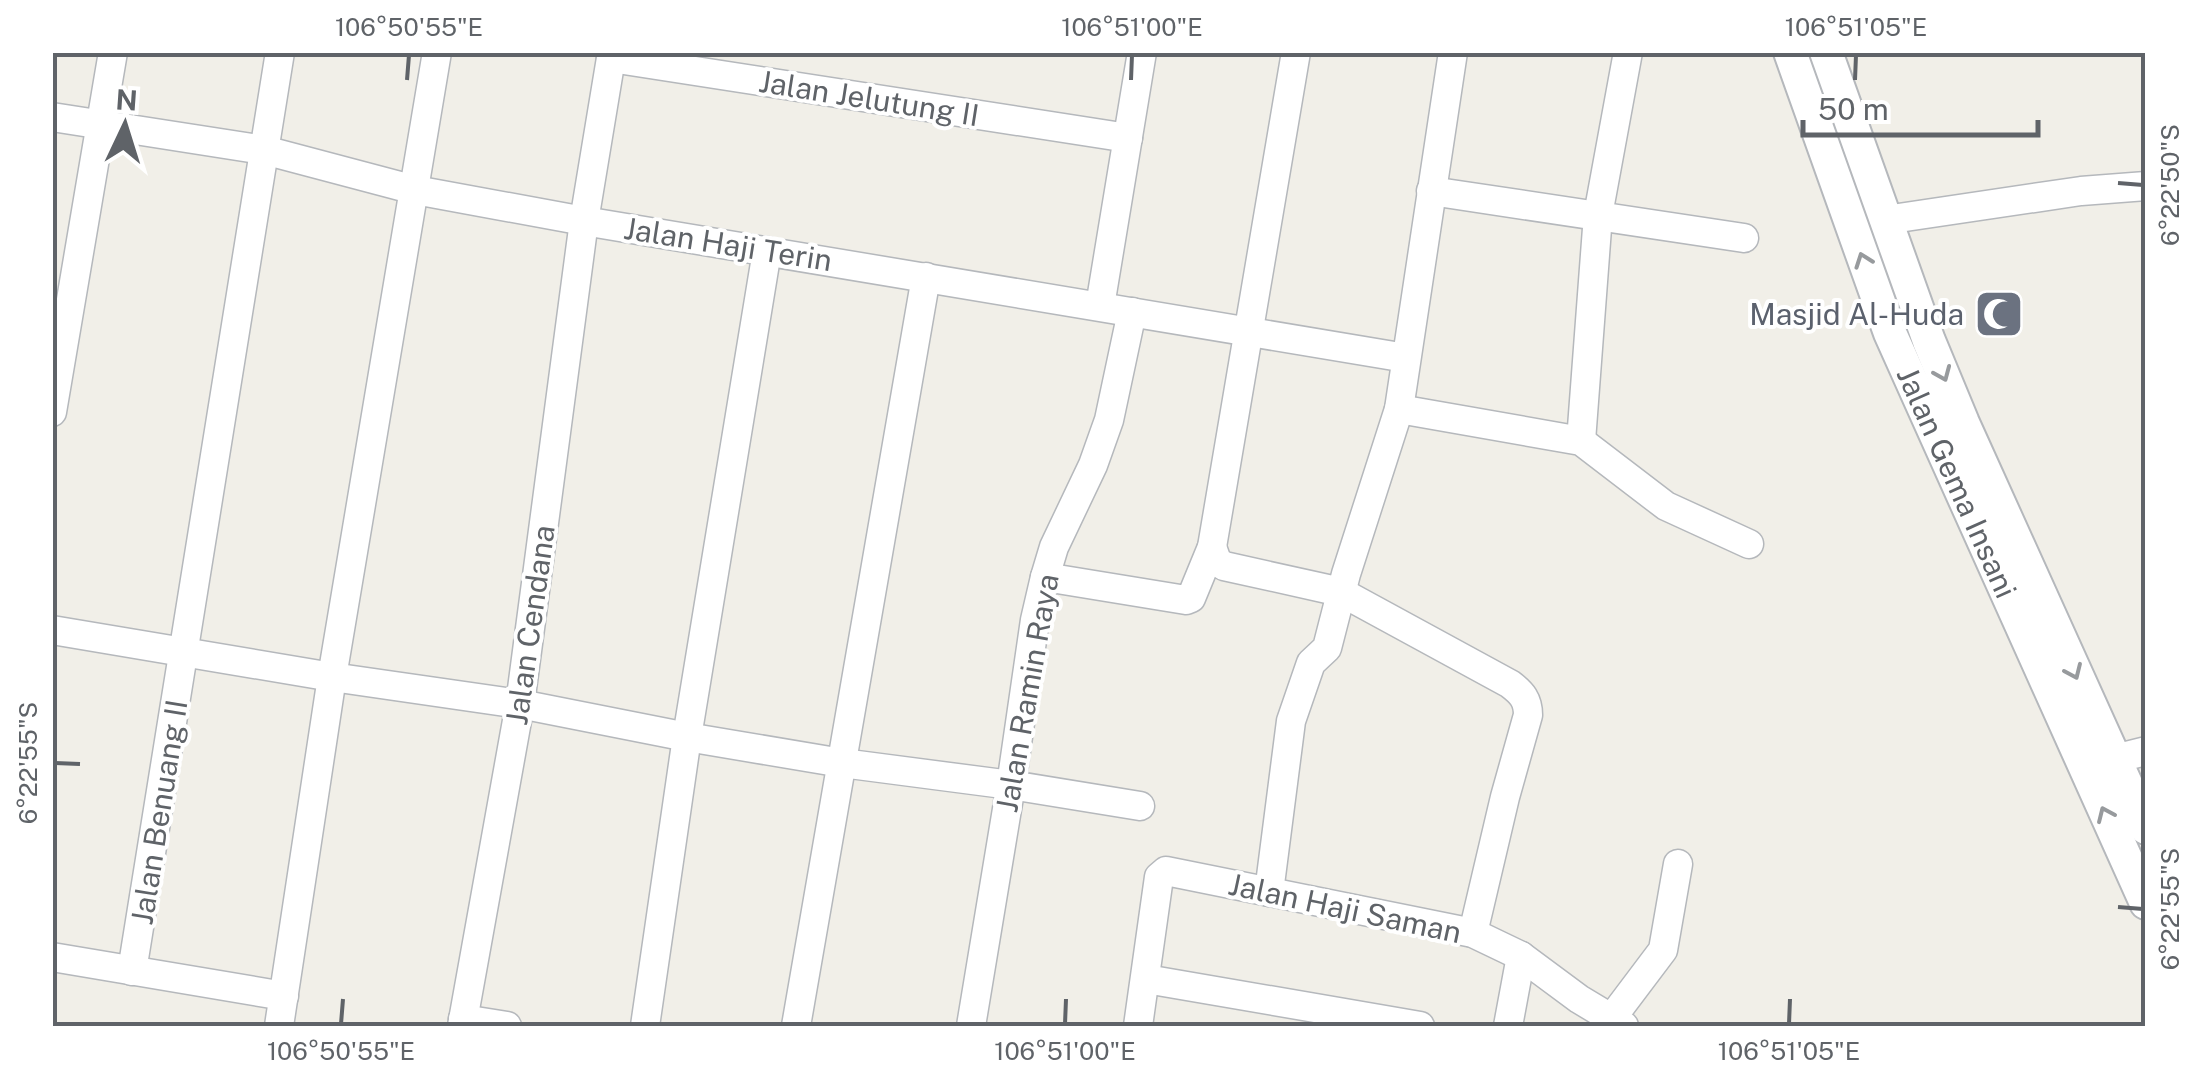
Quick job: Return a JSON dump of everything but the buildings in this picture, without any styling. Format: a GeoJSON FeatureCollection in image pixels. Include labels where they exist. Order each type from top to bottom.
{"type":"FeatureCollection","features":[{"type":"Feature","properties":{"kind":"street"},"geometry":{"type":"LineString","coordinates":[[52,412],[113,52]]}},
{"type":"Feature","properties":{"kind":"street","name":"Jalan Benuang II"},"geometry":{"type":"LineString","coordinates":[[132,971],[280,52]]}},
{"type":"Feature","properties":{"kind":"street"},"geometry":{"type":"LineString","coordinates":[[279,1026],[332,678],[437,52]]}},
{"type":"Feature","properties":{"kind":"street"},"geometry":{"type":"LineString","coordinates":[[1100,306],[1142,52]]}},
{"type":"Feature","properties":{"kind":"street"},"geometry":{"type":"LineString","coordinates":[[1045,577],[1192,598],[1212,547],[1296,52]]}},
{"type":"Feature","properties":{"kind":"street"},"geometry":{"type":"LineString","coordinates":[[1270,892],[1291,721],[1311,663],[1327,648],[1398,409],[1453,52]]}},
{"type":"Feature","properties":{"kind":"street"},"geometry":{"type":"LineString","coordinates":[[1581,441],[1598,215],[1628,52]]}},
{"type":"Feature","properties":{"kind":"street","name":"Jalan Gema Insani"},"geometry":{"type":"LineString","coordinates":[[1790,52],[1890,333],[2146,903]]}},
{"type":"Feature","properties":{"kind":"street","name":"Jalan Gema Insani"},"geometry":{"type":"LineString","coordinates":[[1826,52],[1929,341],[2146,828]]}},
{"type":"Feature","properties":{"kind":"street","name":"Jalan Jelutung II"},"geometry":{"type":"LineString","coordinates":[[612,55],[1128,138]]}},
{"type":"Feature","properties":{"kind":"street","name":"Jalan Cendana"},"geometry":{"type":"LineString","coordinates":[[462,1023],[520,704],[584,220],[612,55]]}},
{"type":"Feature","properties":{"kind":"street","name":"Jalan Haji Terin"},"geometry":{"type":"LineString","coordinates":[[52,117],[264,150],[415,190],[1406,358]]}},
{"type":"Feature","properties":{"kind":"street"},"geometry":{"type":"LineString","coordinates":[[1820,138],[1852,127]]}},
{"type":"Feature","properties":{"kind":"street"},"geometry":{"type":"LineString","coordinates":[[1886,220],[2146,186]]}},
{"type":"Feature","properties":{"kind":"street"},"geometry":{"type":"LineString","coordinates":[[1431,191],[1744,238]]}},
{"type":"Feature","properties":{"kind":"street"},"geometry":{"type":"LineString","coordinates":[[645,1026],[687,737],[767,250]]}},
{"type":"Feature","properties":{"kind":"street"},"geometry":{"type":"LineString","coordinates":[[796,1026],[926,277]]}},
{"type":"Feature","properties":{"kind":"street","name":"Jalan Ramin Raya"},"geometry":{"type":"LineString","coordinates":[[971,1026],[1035,620],[1054,547],[1093,465],[1109,420],[1132,312]]}},
{"type":"Feature","properties":{"kind":"street"},"geometry":{"type":"LineString","coordinates":[[1398,409],[1581,441],[1666,506],[1749,544]]}},
{"type":"Feature","properties":{"kind":"street"},"geometry":{"type":"LineString","coordinates":[[1212,547],[1217,561],[1224,566],[1342,592],[1510,684],[1528,703],[1474,934]]}},
{"type":"Feature","properties":{"kind":"street"},"geometry":{"type":"LineString","coordinates":[[52,630],[332,678],[520,704],[842,763],[1140,806]]}},
{"type":"Feature","properties":{"kind":"street"},"geometry":{"type":"LineString","coordinates":[[2114,759],[2146,751]]}},
{"type":"Feature","properties":{"kind":"street"},"geometry":{"type":"LineString","coordinates":[[1617,1022],[1664,950],[1678,864]]}},
{"type":"Feature","properties":{"kind":"street","name":"Jalan Haji Saman"},"geometry":{"type":"LineString","coordinates":[[1146,979],[1161,873],[1166,871],[1474,934],[1521,956],[1617,1022]]}},
{"type":"Feature","properties":{"kind":"street"},"geometry":{"type":"LineString","coordinates":[[1508,1026],[1521,956]]}},
{"type":"Feature","properties":{"kind":"street"},"geometry":{"type":"LineString","coordinates":[[52,957],[284,996]]}},
{"type":"Feature","properties":{"kind":"street"},"geometry":{"type":"LineString","coordinates":[[1138,1026],[1146,979],[1420,1026]]}},
{"type":"Feature","properties":{"kind":"street"},"geometry":{"type":"LineString","coordinates":[[462,1023],[506,1026]]}},
{"type":"Feature","properties":{"kind":"place","name":"Masjid Al-Huda"},"geometry":{"type":"Point","coordinates":[1999,314]}}]}
